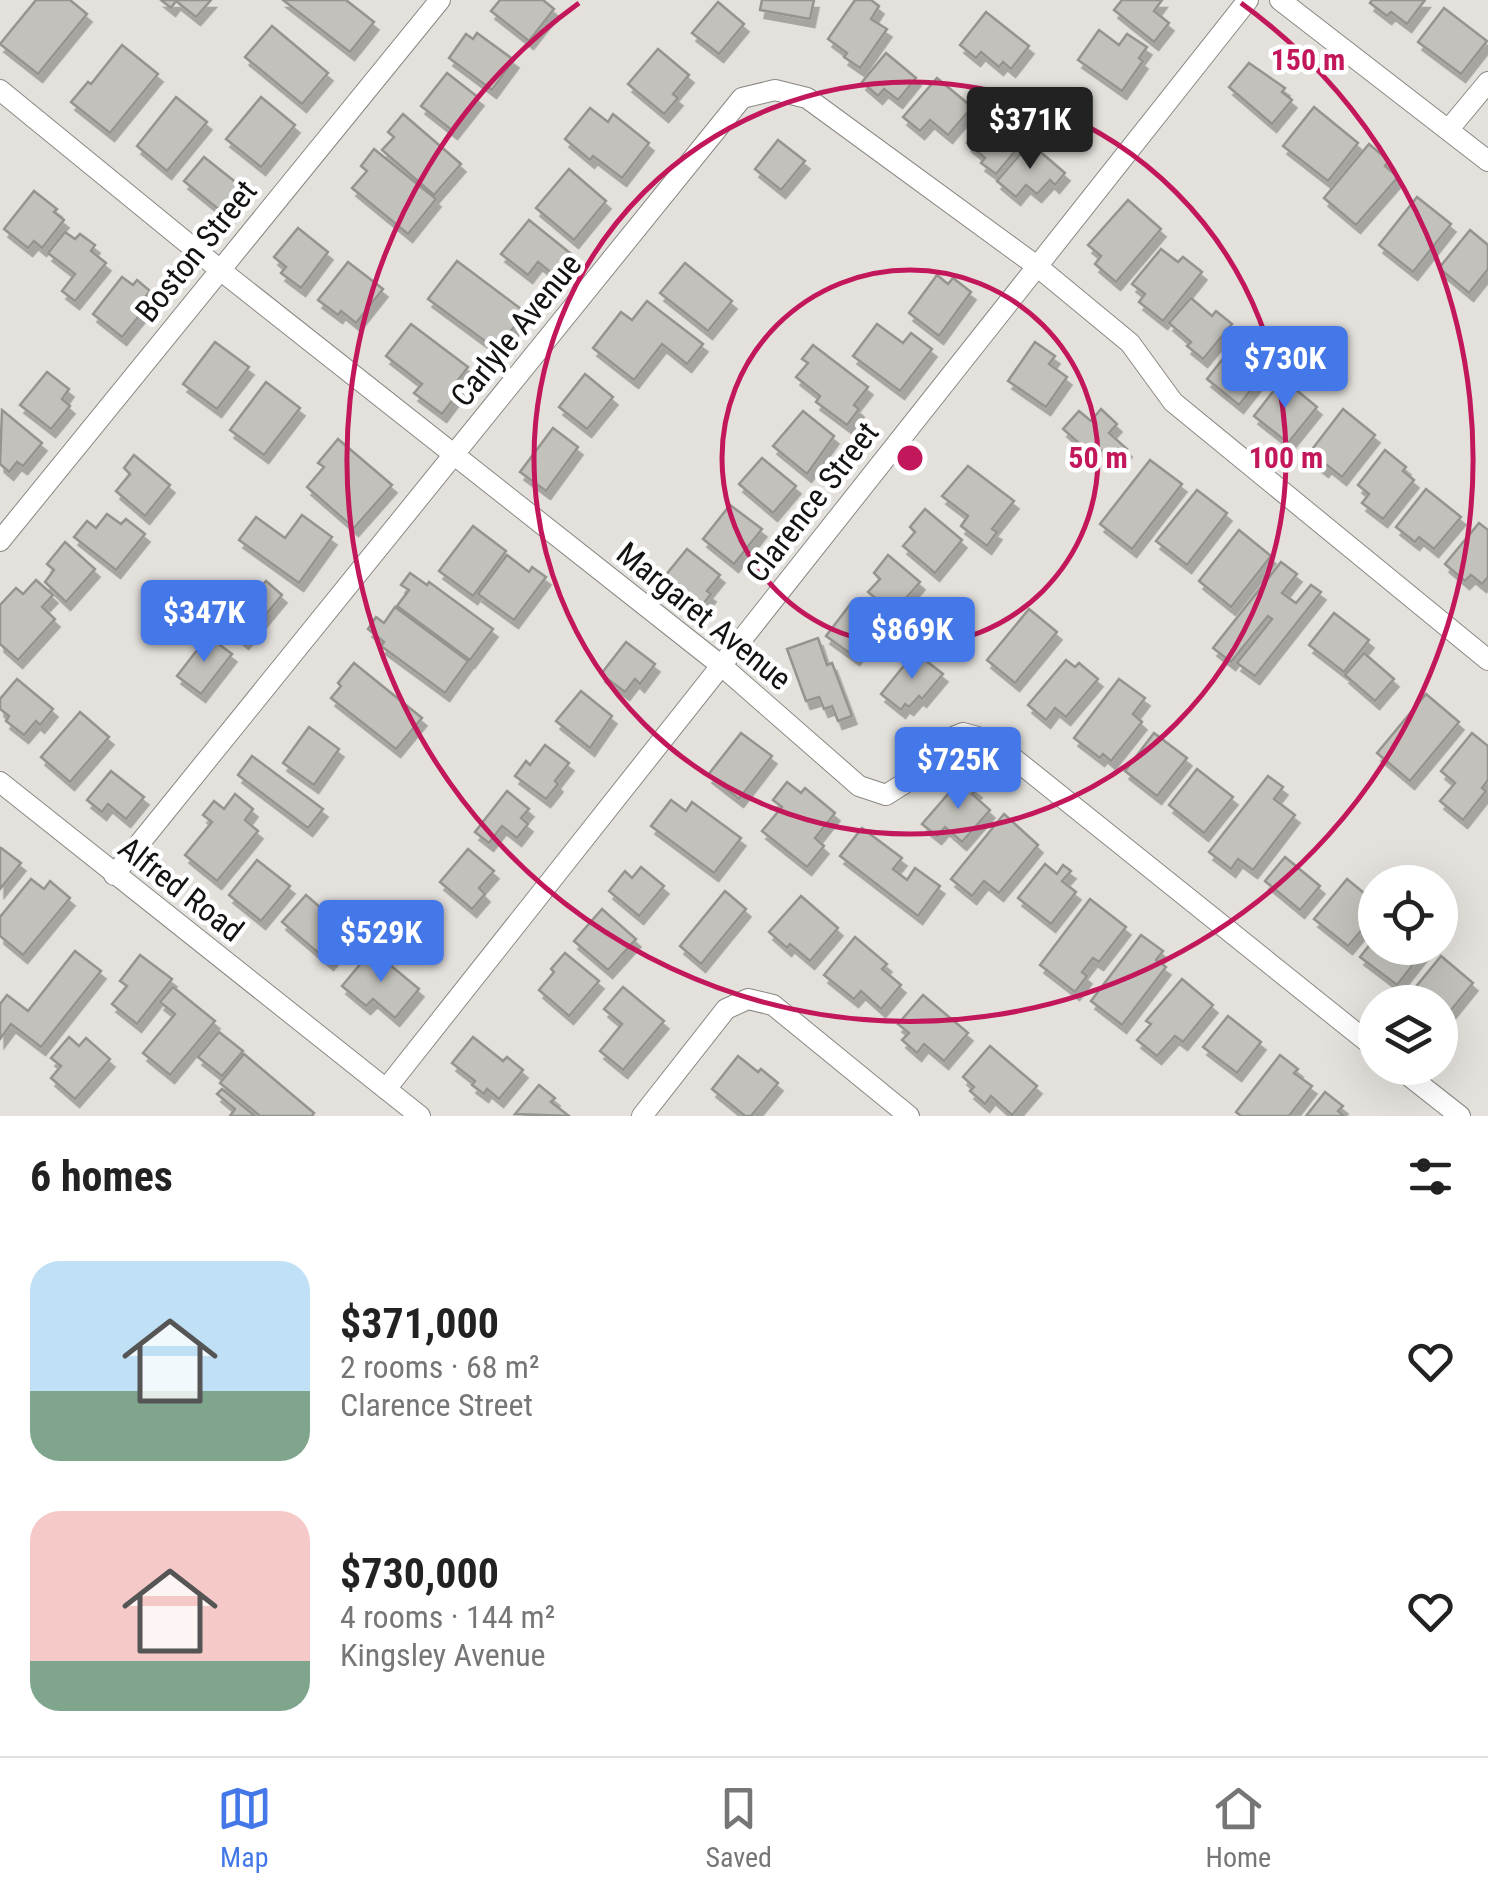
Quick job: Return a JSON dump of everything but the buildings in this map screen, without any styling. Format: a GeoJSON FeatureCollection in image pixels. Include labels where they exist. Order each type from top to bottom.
{"type":"FeatureCollection","features":[{"type":"Feature","properties":{"kind":"street","name":"Boston Street"},"geometry":{"type":"LineString","coordinates":[[0,541],[440,0]]}},
{"type":"Feature","properties":{"kind":"street","name":"Clarence Street"},"geometry":{"type":"LineString","coordinates":[[386,1089],[1248,0]]}},
{"type":"Feature","properties":{"kind":"street"},"geometry":{"type":"LineString","coordinates":[[1280,0],[1488,161]]}},
{"type":"Feature","properties":{"kind":"street"},"geometry":{"type":"LineString","coordinates":[[1449,129],[1488,82]]}},
{"type":"Feature","properties":{"kind":"street","name":"Margaret Avenue"},"geometry":{"type":"LineString","coordinates":[[0,90],[219,269],[723,667],[859,786],[886,795],[905,783],[939,743],[963,733],[992,741],[1358,1034]]}},
{"type":"Feature","properties":{"kind":"street","name":"Carlyle Avenue"},"geometry":{"type":"LineString","coordinates":[[114,875],[742,98],[775,90],[806,98],[1038,268],[1130,343],[1173,402],[1488,660]]}},
{"type":"Feature","properties":{"kind":"street","name":"Alfred Road"},"geometry":{"type":"LineString","coordinates":[[0,782],[420,1116]]}},
{"type":"Feature","properties":{"kind":"street"},"geometry":{"type":"LineString","coordinates":[[642,1116],[726,1009],[748,998],[773,1005],[909,1116]]}},
{"type":"Feature","properties":{"kind":"street"},"geometry":{"type":"LineString","coordinates":[[1421,1085],[1460,1116]]}}]}
